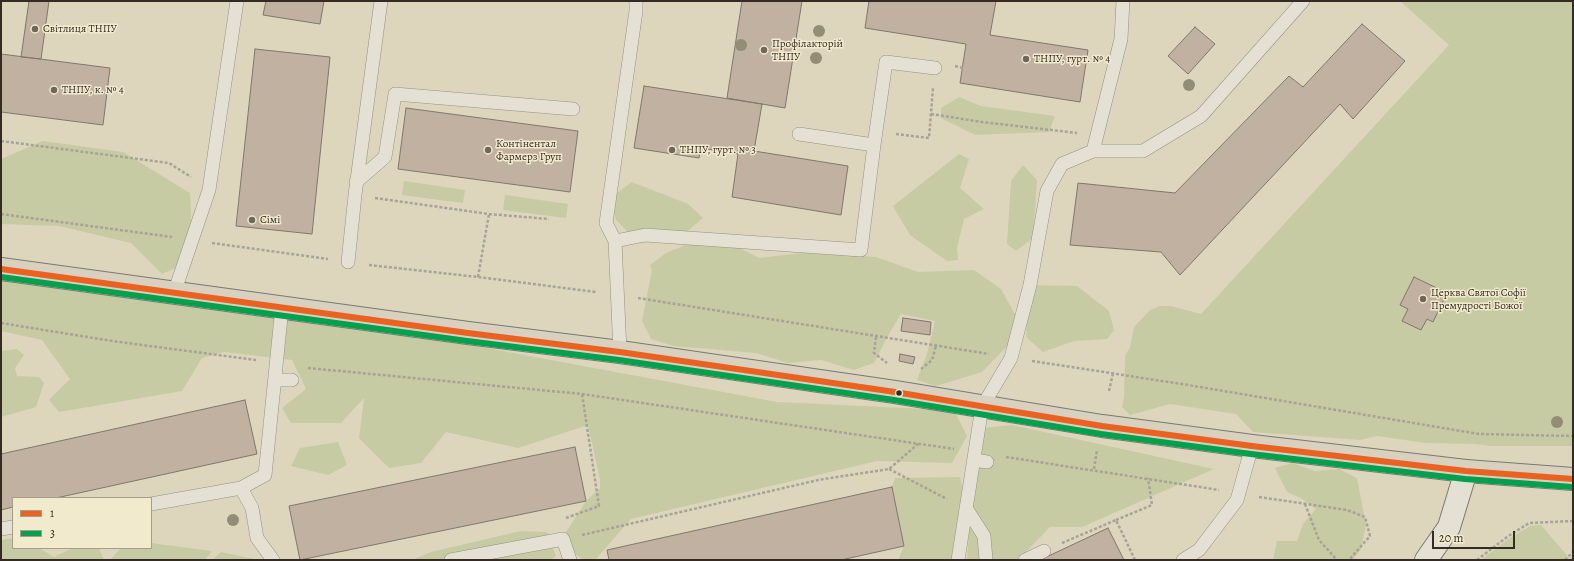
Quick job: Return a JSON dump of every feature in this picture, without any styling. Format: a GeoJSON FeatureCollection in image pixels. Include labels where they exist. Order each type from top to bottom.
{"type":"FeatureCollection","features":[{"type":"Feature","properties":{"kind":"main road"},"geometry":{"type":"LineString","coordinates":[[1,269],[460,332],[620,352],[896,392],[1102,426],[1252,446],[1466,471],[1573,479]]}},
{"type":"Feature","properties":{"kind":"main road"},"geometry":{"type":"LineString","coordinates":[[1426,560],[1449,527],[1466,471]]}},
{"type":"Feature","properties":{"kind":"lane"},"geometry":{"type":"LineString","coordinates":[[174,293],[209,190],[237,1]]}},
{"type":"Feature","properties":{"kind":"lane"},"geometry":{"type":"LineString","coordinates":[[348,262],[356,188],[381,1]]}},
{"type":"Feature","properties":{"kind":"lane"},"geometry":{"type":"LineString","coordinates":[[620,352],[615,241],[606,223],[636,11],[636,1]]}},
{"type":"Feature","properties":{"kind":"lane"},"geometry":{"type":"LineString","coordinates":[[1093,151],[1121,39],[1123,1]]}},
{"type":"Feature","properties":{"kind":"lane"},"geometry":{"type":"LineString","coordinates":[[958,560],[982,407],[1011,358],[1030,285],[1047,192],[1062,164],[1093,151],[1143,151],[1201,116],[1303,1]]}},
{"type":"Feature","properties":{"kind":"lane"},"geometry":{"type":"LineString","coordinates":[[615,241],[645,235],[861,250],[886,62],[935,68]]}},
{"type":"Feature","properties":{"kind":"lane"},"geometry":{"type":"LineString","coordinates":[[356,188],[385,157],[396,94],[573,109]]}},
{"type":"Feature","properties":{"kind":"lane"},"geometry":{"type":"LineString","coordinates":[[799,134],[874,145]]}},
{"type":"Feature","properties":{"kind":"lane"},"geometry":{"type":"LineString","coordinates":[[152,504],[241,488],[265,474],[282,307]]}},
{"type":"Feature","properties":{"kind":"lane"},"geometry":{"type":"LineString","coordinates":[[275,380],[292,380]]}},
{"type":"Feature","properties":{"kind":"lane"},"geometry":{"type":"LineString","coordinates":[[1183,560],[1199,550],[1237,500],[1252,446]]}},
{"type":"Feature","properties":{"kind":"lane"},"geometry":{"type":"LineString","coordinates":[[974,456],[987,462]]}},
{"type":"Feature","properties":{"kind":"lane"},"geometry":{"type":"LineString","coordinates":[[241,488],[252,508],[257,538],[273,560]]}},
{"type":"Feature","properties":{"kind":"lane"},"geometry":{"type":"LineString","coordinates":[[966,508],[984,536],[986,560]]}},
{"type":"Feature","properties":{"kind":"lane"},"geometry":{"type":"LineString","coordinates":[[1,529],[12,527]]}},
{"type":"Feature","properties":{"kind":"lane"},"geometry":{"type":"LineString","coordinates":[[451,560],[563,539],[570,560]]}},
{"type":"Feature","properties":{"kind":"lane"},"geometry":{"type":"LineString","coordinates":[[1025,560],[1044,551]]}},
{"type":"Feature","properties":{"kind":"path"},"geometry":{"type":"LineString","coordinates":[[876,132],[929,138],[935,68]]}},
{"type":"Feature","properties":{"kind":"path"},"geometry":{"type":"LineString","coordinates":[[931,114],[982,122],[1082,133]]}},
{"type":"Feature","properties":{"kind":"path"},"geometry":{"type":"LineString","coordinates":[[1,141],[169,162],[209,190]]}},
{"type":"Feature","properties":{"kind":"path"},"geometry":{"type":"LineString","coordinates":[[356,188],[489,214],[549,219]]}},
{"type":"Feature","properties":{"kind":"path"},"geometry":{"type":"LineString","coordinates":[[1,214],[348,262],[617,295]]}},
{"type":"Feature","properties":{"kind":"path"},"geometry":{"type":"LineString","coordinates":[[478,277],[489,214]]}},
{"type":"Feature","properties":{"kind":"path"},"geometry":{"type":"LineString","coordinates":[[876,337],[874,353],[885,363]]}},
{"type":"Feature","properties":{"kind":"path"},"geometry":{"type":"LineString","coordinates":[[922,370],[932,360],[936,346]]}},
{"type":"Feature","properties":{"kind":"path"},"geometry":{"type":"LineString","coordinates":[[1109,391],[1113,373]]}},
{"type":"Feature","properties":{"kind":"path"},"geometry":{"type":"LineString","coordinates":[[918,444],[889,469],[818,480],[563,539],[566,518],[599,506],[582,394],[918,444],[974,456],[1094,469],[1347,510],[1365,517],[1370,536],[1349,560]]}},
{"type":"Feature","properties":{"kind":"path"},"geometry":{"type":"LineString","coordinates":[[1366,415],[1479,434],[1573,436]]}},
{"type":"Feature","properties":{"kind":"path"},"geometry":{"type":"LineString","coordinates":[[1094,469],[1097,447]]}},
{"type":"Feature","properties":{"kind":"path"},"geometry":{"type":"LineString","coordinates":[[889,469],[966,508]]}},
{"type":"Feature","properties":{"kind":"path"},"geometry":{"type":"LineString","coordinates":[[1044,551],[1152,505],[1148,478]]}},
{"type":"Feature","properties":{"kind":"path"},"geometry":{"type":"LineString","coordinates":[[1305,504],[1319,540],[1337,560]]}},
{"type":"Feature","properties":{"kind":"path"},"geometry":{"type":"LineString","coordinates":[[1116,520],[1135,560]]}},
{"type":"Feature","properties":{"kind":"path"},"geometry":{"type":"LineString","coordinates":[[1476,560],[1529,522],[1573,521]]}},
{"type":"Feature","properties":{"kind":"path"},"geometry":{"type":"LineString","coordinates":[[1565,560],[1573,552]]}},
{"type":"Feature","properties":{"kind":"green space"},"geometry":{"type":"Polygon","coordinates":[[[1400,1],[1573,1],[1573,446],[1490,446],[1476,444],[1426,443],[1377,436],[1360,440],[1253,432],[1236,414],[1170,404],[1130,415],[1122,407],[1124,397],[1125,356],[1130,347],[1134,327],[1150,310],[1160,306],[1171,306],[1201,314],[1449,45],[1400,1]]]}},
{"type":"Feature","properties":{"kind":"green space"},"geometry":{"type":"Polygon","coordinates":[[[959,97],[981,106],[1055,116],[1049,132],[975,135],[941,118],[941,108],[959,97]]]}},
{"type":"Feature","properties":{"kind":"green space"},"geometry":{"type":"Polygon","coordinates":[[[43,141],[123,152],[190,193],[192,240],[175,268],[162,274],[131,243],[59,226],[1,224],[1,159],[43,141]]]}},
{"type":"Feature","properties":{"kind":"green space"},"geometry":{"type":"Polygon","coordinates":[[[959,154],[969,159],[960,188],[984,209],[964,219],[957,248],[958,260],[947,261],[910,235],[893,206],[959,154]]]}},
{"type":"Feature","properties":{"kind":"green space"},"geometry":{"type":"Polygon","coordinates":[[[1023,165],[1037,180],[1033,238],[1016,251],[1007,244],[1011,181],[1023,165]]]}},
{"type":"Feature","properties":{"kind":"green space"},"geometry":{"type":"Polygon","coordinates":[[[404,181],[465,190],[463,203],[402,195],[404,181]]]}},
{"type":"Feature","properties":{"kind":"green space"},"geometry":{"type":"Polygon","coordinates":[[[632,182],[688,204],[703,218],[682,236],[639,243],[616,220],[610,198],[632,182]]]}},
{"type":"Feature","properties":{"kind":"green space"},"geometry":{"type":"Polygon","coordinates":[[[505,195],[568,204],[566,218],[503,210],[505,195]]]}},
{"type":"Feature","properties":{"kind":"green space"},"geometry":{"type":"Polygon","coordinates":[[[713,234],[759,258],[801,253],[876,257],[918,272],[974,270],[1001,289],[1018,320],[1013,340],[982,372],[936,386],[917,380],[927,354],[935,321],[901,314],[874,363],[854,370],[821,360],[788,363],[756,353],[673,346],[651,339],[642,321],[652,270],[650,265],[666,253],[713,234]]]}},
{"type":"Feature","properties":{"kind":"green space"},"geometry":{"type":"Polygon","coordinates":[[[1,278],[336,320],[777,402],[949,410],[956,414],[967,436],[952,463],[877,461],[631,519],[595,560],[584,560],[559,543],[586,501],[600,488],[600,480],[588,425],[518,448],[446,432],[421,463],[389,468],[359,438],[364,398],[341,423],[291,423],[282,408],[306,389],[292,360],[224,352],[202,358],[182,391],[59,412],[49,400],[70,379],[42,340],[1,331],[1,278]]]}},
{"type":"Feature","properties":{"kind":"green space"},"geometry":{"type":"Polygon","coordinates":[[[1030,285],[1077,286],[1109,311],[1114,330],[1107,339],[1074,341],[1043,352],[1027,338],[1024,306],[1030,285]]]}},
{"type":"Feature","properties":{"kind":"green space"},"geometry":{"type":"Polygon","coordinates":[[[17,349],[24,355],[15,368],[17,376],[39,377],[44,383],[36,407],[1,417],[1,351],[17,349]]]}},
{"type":"Feature","properties":{"kind":"green space"},"geometry":{"type":"Polygon","coordinates":[[[1012,425],[1214,469],[1082,527],[1050,527],[1018,560],[967,560],[975,452],[983,428],[1012,425]]]}},
{"type":"Feature","properties":{"kind":"green space"},"geometry":{"type":"Polygon","coordinates":[[[338,442],[347,465],[328,475],[291,466],[300,448],[338,442]]]}},
{"type":"Feature","properties":{"kind":"green space"},"geometry":{"type":"Polygon","coordinates":[[[1292,463],[1315,471],[1339,469],[1357,478],[1366,525],[1361,549],[1353,560],[1273,560],[1277,541],[1297,541],[1303,524],[1316,509],[1301,498],[1287,492],[1275,468],[1292,463]]]}},
{"type":"Feature","properties":{"kind":"green space"},"geometry":{"type":"Polygon","coordinates":[[[960,477],[966,508],[953,560],[898,560],[904,546],[892,487],[895,478],[960,477]]]}},
{"type":"Feature","properties":{"kind":"green space"},"geometry":{"type":"Polygon","coordinates":[[[1541,525],[1570,559],[1573,555],[1573,560],[1481,560],[1507,540],[1530,526],[1541,525]]]}},
{"type":"Feature","properties":{"kind":"green space"},"geometry":{"type":"Polygon","coordinates":[[[521,531],[547,532],[556,556],[551,560],[412,560],[431,552],[521,531]]]}},
{"type":"Feature","properties":{"kind":"green space"},"geometry":{"type":"Polygon","coordinates":[[[12,538],[12,549],[41,549],[54,557],[71,549],[99,549],[104,560],[1,560],[1,540],[12,538]]]}},
{"type":"Feature","properties":{"kind":"green space"},"geometry":{"type":"Polygon","coordinates":[[[152,543],[212,551],[205,560],[110,560],[120,549],[152,549],[152,543]]]}},
{"type":"Feature","properties":{"kind":"green space"},"geometry":{"type":"Polygon","coordinates":[[[221,552],[259,560],[212,560],[221,552]]]}},
{"type":"Feature","properties":{"kind":"building","name":"Світлиця ТНПУ"},"geometry":{"type":"Polygon","coordinates":[[[29,1],[49,1],[41,59],[21,57],[29,1]]]}},
{"type":"Feature","properties":{"kind":"building"},"geometry":{"type":"Polygon","coordinates":[[[266,1],[324,1],[320,24],[263,15],[266,1]]]}},
{"type":"Feature","properties":{"kind":"building","name":"Профілакторій ТНПУ"},"geometry":{"type":"Polygon","coordinates":[[[742,1],[802,1],[785,108],[727,98],[742,1]]]}},
{"type":"Feature","properties":{"kind":"building","name":"ТНПУ, гурт. № 4"},"geometry":{"type":"Polygon","coordinates":[[[869,1],[996,1],[990,35],[1088,50],[1080,102],[960,83],[966,44],[865,28],[869,1]]]}},
{"type":"Feature","properties":{"kind":"building"},"geometry":{"type":"Polygon","coordinates":[[[1362,24],[1405,61],[1353,119],[1340,104],[1180,275],[1161,252],[1070,245],[1078,183],[1175,193],[1289,76],[1303,87],[1362,24]]]}},
{"type":"Feature","properties":{"kind":"building"},"geometry":{"type":"Polygon","coordinates":[[[1195,27],[1215,44],[1188,74],[1168,56],[1195,27]]]}},
{"type":"Feature","properties":{"kind":"building"},"geometry":{"type":"Polygon","coordinates":[[[255,49],[330,57],[312,234],[236,226],[255,49]]]}},
{"type":"Feature","properties":{"kind":"building","name":"ТНПУ, к. № 4"},"geometry":{"type":"Polygon","coordinates":[[[1,54],[110,68],[103,125],[1,112],[1,54]]]}},
{"type":"Feature","properties":{"kind":"building","name":"ТНПУ, гурт. № 3"},"geometry":{"type":"Polygon","coordinates":[[[644,86],[762,104],[754,151],[848,166],[841,215],[732,197],[738,154],[701,148],[699,158],[634,148],[644,86]]]}},
{"type":"Feature","properties":{"kind":"building","name":"Контінентал Фармерз Груп"},"geometry":{"type":"Polygon","coordinates":[[[406,108],[578,131],[570,192],[398,169],[406,108]]]}},
{"type":"Feature","properties":{"kind":"building","name":"Церква Святої Софії Премудрості Божої"},"geometry":{"type":"Polygon","coordinates":[[[1414,277],[1447,293],[1433,322],[1427,319],[1421,330],[1402,321],[1408,309],[1400,305],[1414,277]]]}},
{"type":"Feature","properties":{"kind":"building"},"geometry":{"type":"Polygon","coordinates":[[[903,318],[931,322],[930,335],[901,331],[903,318]]]}},
{"type":"Feature","properties":{"kind":"building"},"geometry":{"type":"Polygon","coordinates":[[[900,354],[915,357],[913,364],[899,361],[900,354]]]}},
{"type":"Feature","properties":{"kind":"building"},"geometry":{"type":"Polygon","coordinates":[[[245,400],[257,454],[61,497],[12,497],[12,507],[1,510],[1,454],[245,400]]]}},
{"type":"Feature","properties":{"kind":"building"},"geometry":{"type":"Polygon","coordinates":[[[575,447],[586,501],[300,560],[289,506],[575,447]]]}},
{"type":"Feature","properties":{"kind":"building"},"geometry":{"type":"Polygon","coordinates":[[[892,487],[904,546],[841,560],[609,560],[607,550],[892,487]]]}},
{"type":"Feature","properties":{"kind":"building"},"geometry":{"type":"Polygon","coordinates":[[[1108,528],[1124,560],[1040,560],[1108,528]]]}},
{"type":"Feature","properties":{"kind":"transit line","name":"1"},"geometry":{"type":"LineString","coordinates":[[1,269],[468,333],[620,352],[895,392],[1102,426],[1252,446],[1466,471],[1573,479]]}},
{"type":"Feature","properties":{"kind":"transit line","name":"3"},"geometry":{"type":"LineString","coordinates":[[1,277],[467,341],[619,360],[894,400],[1101,434],[1251,454],[1465,479],[1572,487]]}},
{"type":"Feature","properties":{"kind":"place","name":"Світлиця ТНПУ"},"geometry":{"type":"Point","coordinates":[35,29]}},
{"type":"Feature","properties":{"kind":"place","name":"Профілакторій ТНПУ"},"geometry":{"type":"Point","coordinates":[764,50]}},
{"type":"Feature","properties":{"kind":"place","name":"ТНПУ, гурт. № 4"},"geometry":{"type":"Point","coordinates":[1026,59]}},
{"type":"Feature","properties":{"kind":"place","name":"ТНПУ, к. № 4"},"geometry":{"type":"Point","coordinates":[54,90]}},
{"type":"Feature","properties":{"kind":"place","name":"Контінентал Фармерз Груп"},"geometry":{"type":"Point","coordinates":[488,150]}},
{"type":"Feature","properties":{"kind":"place","name":"ТНПУ, гурт. № 3"},"geometry":{"type":"Point","coordinates":[672,150]}},
{"type":"Feature","properties":{"kind":"place","name":"Сімі"},"geometry":{"type":"Point","coordinates":[252,220]}},
{"type":"Feature","properties":{"kind":"place","name":"Церква Святої Софії Премудрості Божої"},"geometry":{"type":"Point","coordinates":[1423,299]}}]}
